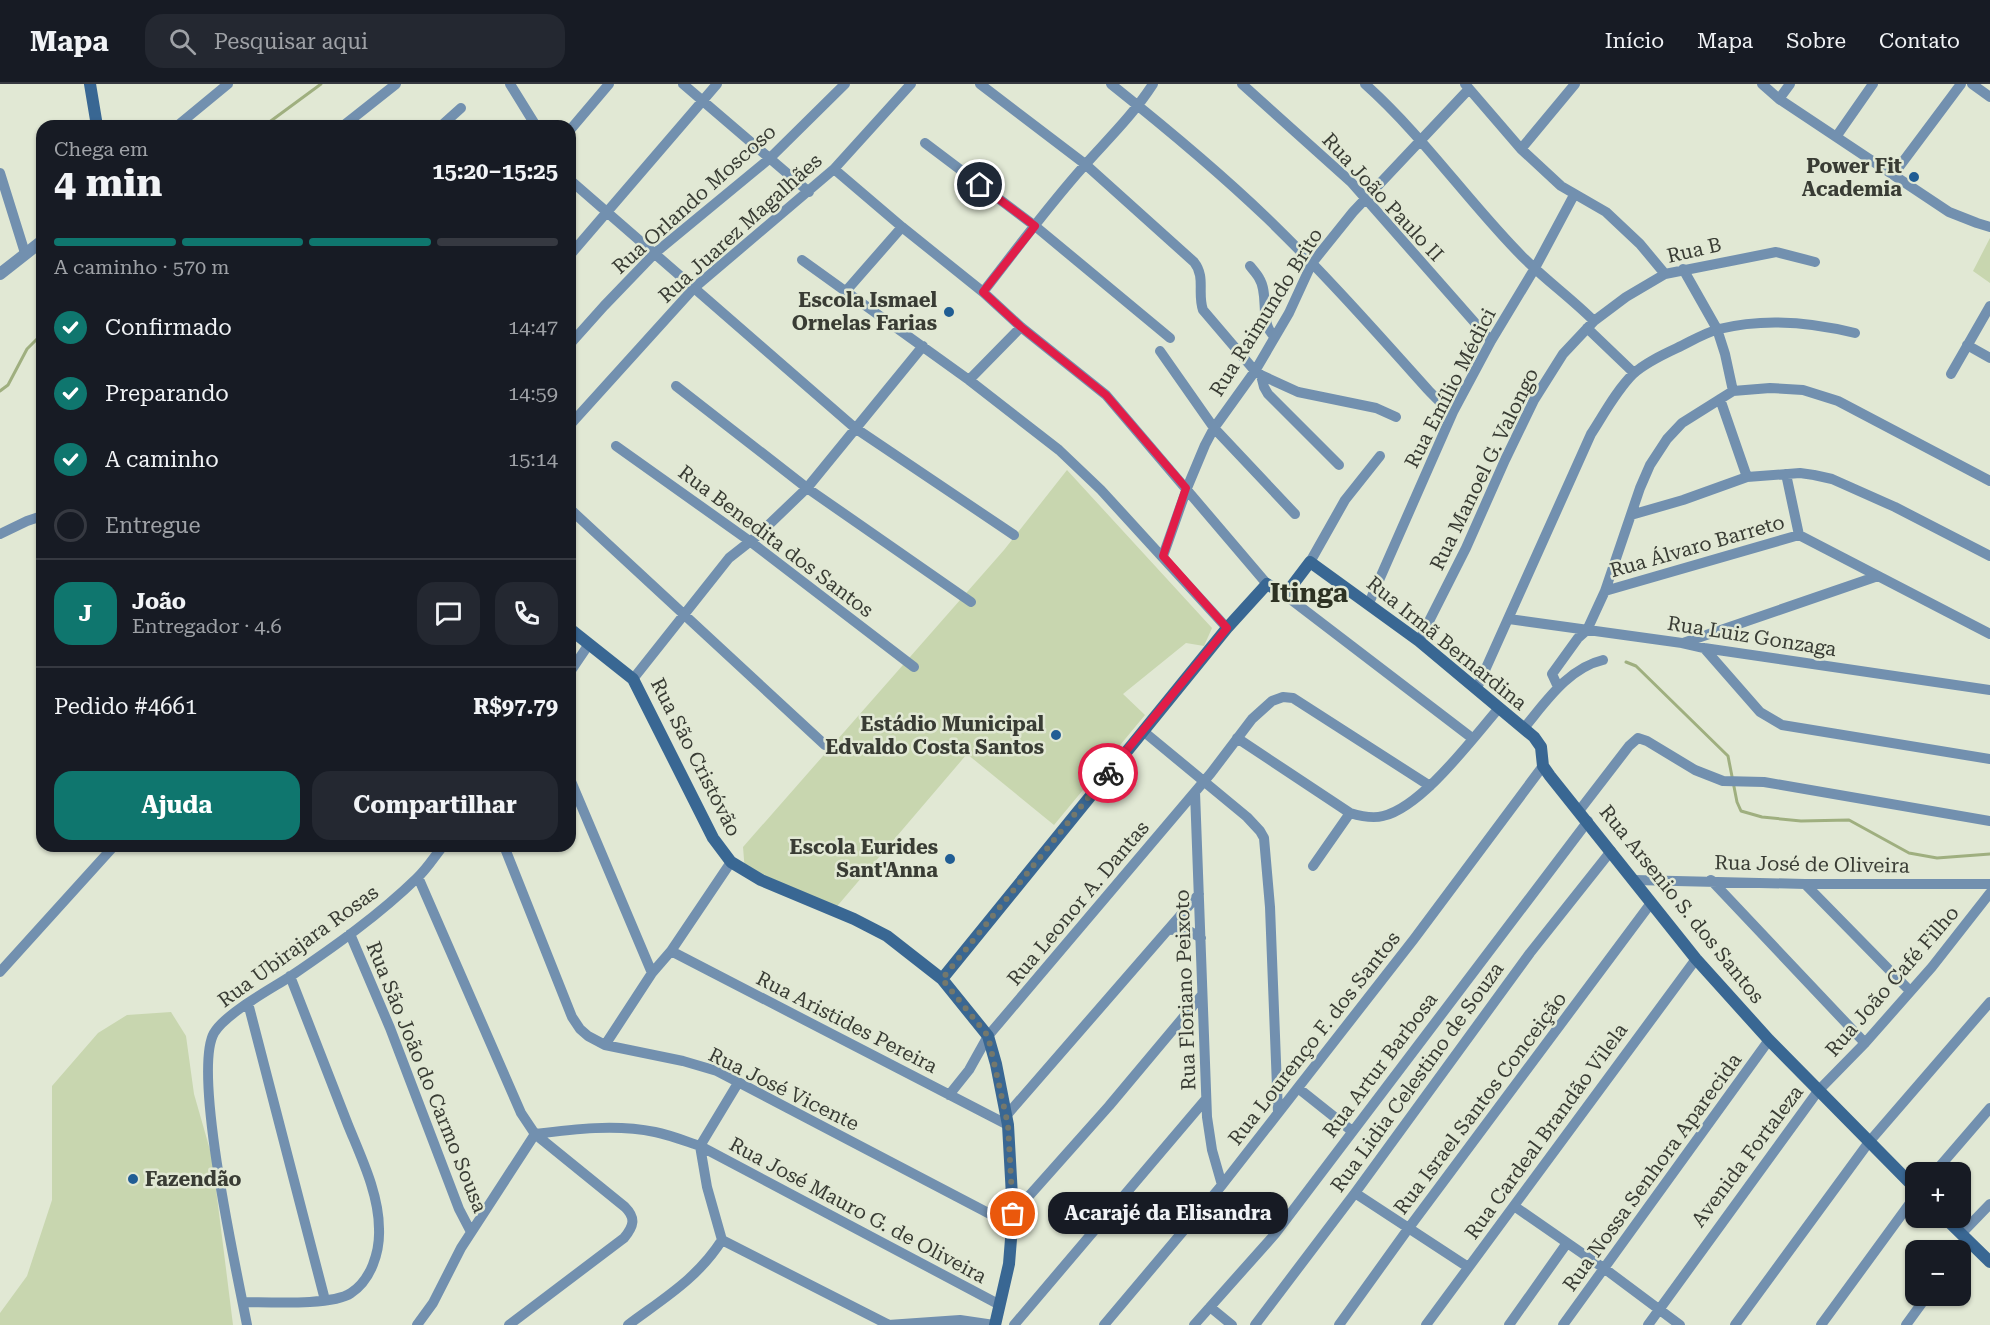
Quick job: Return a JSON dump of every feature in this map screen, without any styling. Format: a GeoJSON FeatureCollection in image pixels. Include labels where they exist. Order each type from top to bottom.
{"type":"FeatureCollection","features":[{"type":"Feature","properties":{"kind":"main road"},"geometry":{"type":"LineString","coordinates":[[90,84],[96,120]]}},
{"type":"Feature","properties":{"kind":"main road"},"geometry":{"type":"LineString","coordinates":[[942,979],[1227,628],[1267,584],[1285,595],[1310,562]]}},
{"type":"Feature","properties":{"kind":"main road","name":"Rua Irmã Bernardina"},"geometry":{"type":"LineString","coordinates":[[1310,562],[1419,641],[1524,728],[1538,741],[1543,766]]}},
{"type":"Feature","properties":{"kind":"main road","name":"Rua São Cristóvão"},"geometry":{"type":"LineString","coordinates":[[576,634],[633,678],[713,838],[731,862],[761,880],[872,927],[894,941],[942,979],[988,1036],[1007,1120],[1013,1220],[1009,1264],[994,1325]]}},
{"type":"Feature","properties":{"kind":"main road","name":"Rua Arsenio S. dos Santos"},"geometry":{"type":"LineString","coordinates":[[1543,766],[1696,959],[1818,1091]]}},
{"type":"Feature","properties":{"kind":"main road","name":"Avenida Fortaleza"},"geometry":{"type":"LineString","coordinates":[[1818,1091],[1905,1178]]}},
{"type":"Feature","properties":{"kind":"main road"},"geometry":{"type":"LineString","coordinates":[[1955,1228],[1990,1262]]}},
{"type":"Feature","properties":{"kind":"street"},"geometry":{"type":"LineString","coordinates":[[184,120],[228,84]]}},
{"type":"Feature","properties":{"kind":"street"},"geometry":{"type":"LineString","coordinates":[[351,120],[396,84]]}},
{"type":"Feature","properties":{"kind":"street"},"geometry":{"type":"LineString","coordinates":[[510,84],[532,120]]}},
{"type":"Feature","properties":{"kind":"street"},"geometry":{"type":"LineString","coordinates":[[576,123],[609,84]]}},
{"type":"Feature","properties":{"kind":"street"},"geometry":{"type":"LineString","coordinates":[[683,84],[809,192]]}},
{"type":"Feature","properties":{"kind":"street"},"geometry":{"type":"LineString","coordinates":[[576,248],[717,84]]}},
{"type":"Feature","properties":{"kind":"street","name":"Rua Orlando Moscoso"},"geometry":{"type":"LineString","coordinates":[[576,337],[655,253],[770,159],[845,84]]}},
{"type":"Feature","properties":{"kind":"street","name":"Rua Juarez Magalhães"},"geometry":{"type":"LineString","coordinates":[[576,418],[694,288],[834,169],[911,84]]}},
{"type":"Feature","properties":{"kind":"street"},"geometry":{"type":"LineString","coordinates":[[980,84],[1085,164],[1194,262],[1202,278],[1200,299],[1203,310],[1258,373],[1268,394],[1339,465]]}},
{"type":"Feature","properties":{"kind":"street"},"geometry":{"type":"LineString","coordinates":[[1111,84],[1176,137],[1266,217],[1312,263],[1430,392],[1454,412]]}},
{"type":"Feature","properties":{"kind":"street"},"geometry":{"type":"LineString","coordinates":[[983,292],[1085,164],[1139,106],[1153,84]]}},
{"type":"Feature","properties":{"kind":"street","name":"Rua João Paulo II"},"geometry":{"type":"LineString","coordinates":[[1242,84],[1351,182],[1491,341]]}},
{"type":"Feature","properties":{"kind":"street"},"geometry":{"type":"LineString","coordinates":[[1365,84],[1420,139],[1477,208],[1535,268],[1573,300],[1590,325],[1634,374]]}},
{"type":"Feature","properties":{"kind":"street"},"geometry":{"type":"LineString","coordinates":[[1521,149],[1575,84]]}},
{"type":"Feature","properties":{"kind":"street"},"geometry":{"type":"LineString","coordinates":[[1762,84],[1779,99],[1949,212],[1990,227]]}},
{"type":"Feature","properties":{"kind":"street"},"geometry":{"type":"LineString","coordinates":[[1779,99],[1790,84]]}},
{"type":"Feature","properties":{"kind":"street"},"geometry":{"type":"LineString","coordinates":[[1836,137],[1874,84]]}},
{"type":"Feature","properties":{"kind":"street"},"geometry":{"type":"LineString","coordinates":[[1893,175],[1961,84]]}},
{"type":"Feature","properties":{"kind":"street"},"geometry":{"type":"LineString","coordinates":[[1972,84],[1990,99]]}},
{"type":"Feature","properties":{"kind":"street"},"geometry":{"type":"LineString","coordinates":[[1990,84],[1990,99]]}},
{"type":"Feature","properties":{"kind":"street"},"geometry":{"type":"LineString","coordinates":[[1467,86],[1521,149],[1574,195],[1606,212],[1640,244],[1665,274]]}},
{"type":"Feature","properties":{"kind":"street","name":"Rua Raimundo Brito"},"geometry":{"type":"LineString","coordinates":[[1163,556],[1186,488],[1214,428],[1258,373],[1294,304],[1312,263],[1331,238],[1467,86]]}},
{"type":"Feature","properties":{"kind":"street"},"geometry":{"type":"LineString","coordinates":[[448,120],[462,108]]}},
{"type":"Feature","properties":{"kind":"street"},"geometry":{"type":"LineString","coordinates":[[925,143],[1035,226],[1170,338]]}},
{"type":"Feature","properties":{"kind":"street"},"geometry":{"type":"LineString","coordinates":[[834,169],[983,292],[1021,327],[1106,395],[1267,584]]}},
{"type":"Feature","properties":{"kind":"street"},"geometry":{"type":"LineString","coordinates":[[0,173],[25,253]]}},
{"type":"Feature","properties":{"kind":"street"},"geometry":{"type":"LineString","coordinates":[[576,186],[855,428],[1014,535]]}},
{"type":"Feature","properties":{"kind":"street","name":"Rua Emílio Médici"},"geometry":{"type":"LineString","coordinates":[[1369,603],[1454,412],[1491,341],[1535,268],[1574,195]]}},
{"type":"Feature","properties":{"kind":"street"},"geometry":{"type":"LineString","coordinates":[[846,291],[902,227]]}},
{"type":"Feature","properties":{"kind":"street"},"geometry":{"type":"LineString","coordinates":[[0,274],[36,245]]}},
{"type":"Feature","properties":{"kind":"street","name":"Rua B"},"geometry":{"type":"LineString","coordinates":[[1590,325],[1626,297],[1665,274],[1776,252],[1815,262]]}},
{"type":"Feature","properties":{"kind":"street"},"geometry":{"type":"LineString","coordinates":[[802,260],[969,380],[1080,468],[1227,628]]}},
{"type":"Feature","properties":{"kind":"street"},"geometry":{"type":"LineString","coordinates":[[1250,266],[1259,278],[1263,290],[1268,329],[1275,337]]}},
{"type":"Feature","properties":{"kind":"street"},"geometry":{"type":"LineString","coordinates":[[1683,270],[1717,329],[1733,391]]}},
{"type":"Feature","properties":{"kind":"street"},"geometry":{"type":"LineString","coordinates":[[1951,374],[1990,306]]}},
{"type":"Feature","properties":{"kind":"street"},"geometry":{"type":"LineString","coordinates":[[1477,688],[1591,434],[1611,402],[1634,374],[1657,358],[1717,329],[1775,322],[1834,328],[1856,333]]}},
{"type":"Feature","properties":{"kind":"street","name":"Rua Manoel G. Valongo"},"geometry":{"type":"LineString","coordinates":[[1419,641],[1466,548],[1534,400],[1563,354],[1590,325]]}},
{"type":"Feature","properties":{"kind":"street"},"geometry":{"type":"LineString","coordinates":[[969,380],[1021,327]]}},
{"type":"Feature","properties":{"kind":"street"},"geometry":{"type":"LineString","coordinates":[[1967,345],[1990,358]]}},
{"type":"Feature","properties":{"kind":"street"},"geometry":{"type":"LineString","coordinates":[[633,678],[729,558],[751,542],[807,488],[923,346]]}},
{"type":"Feature","properties":{"kind":"street"},"geometry":{"type":"LineString","coordinates":[[1160,351],[1214,428],[1295,514]]}},
{"type":"Feature","properties":{"kind":"street"},"geometry":{"type":"LineString","coordinates":[[1258,373],[1298,392],[1368,406],[1396,417]]}},
{"type":"Feature","properties":{"kind":"street"},"geometry":{"type":"LineString","coordinates":[[676,387],[807,488],[971,602]]}},
{"type":"Feature","properties":{"kind":"street"},"geometry":{"type":"LineString","coordinates":[[1558,687],[1552,674],[1578,638],[1587,630],[1605,591],[1650,465],[1667,439],[1687,419],[1733,391],[1770,388],[1803,390],[1830,398],[1990,481]]}},
{"type":"Feature","properties":{"kind":"street"},"geometry":{"type":"LineString","coordinates":[[1720,399],[1747,477]]}},
{"type":"Feature","properties":{"kind":"street","name":"Rua Benedita dos Santos"},"geometry":{"type":"LineString","coordinates":[[616,446],[751,542],[914,667]]}},
{"type":"Feature","properties":{"kind":"street"},"geometry":{"type":"LineString","coordinates":[[1310,562],[1344,500],[1380,456]]}},
{"type":"Feature","properties":{"kind":"street"},"geometry":{"type":"LineString","coordinates":[[1785,474],[1799,535]]}},
{"type":"Feature","properties":{"kind":"street"},"geometry":{"type":"LineString","coordinates":[[1631,515],[1683,500],[1747,477],[1807,474],[1832,479],[1895,507],[1990,556]]}},
{"type":"Feature","properties":{"kind":"street"},"geometry":{"type":"LineString","coordinates":[[576,514],[825,745]]}},
{"type":"Feature","properties":{"kind":"street"},"geometry":{"type":"LineString","coordinates":[[0,534],[36,518]]}},
{"type":"Feature","properties":{"kind":"street","name":"Rua Álvaro Barreto"},"geometry":{"type":"LineString","coordinates":[[1605,591],[1799,535],[1990,634]]}},
{"type":"Feature","properties":{"kind":"street"},"geometry":{"type":"LineString","coordinates":[[1682,643],[1878,576]]}},
{"type":"Feature","properties":{"kind":"street"},"geometry":{"type":"LineString","coordinates":[[1285,595],[1472,738]]}},
{"type":"Feature","properties":{"kind":"street","name":"Rua Luiz Gonzaga"},"geometry":{"type":"LineString","coordinates":[[1509,619],[1990,690]]}},
{"type":"Feature","properties":{"kind":"street"},"geometry":{"type":"LineString","coordinates":[[576,663],[589,644]]}},
{"type":"Feature","properties":{"kind":"street"},"geometry":{"type":"LineString","coordinates":[[1704,648],[1760,712],[1782,725],[1990,759]]}},
{"type":"Feature","properties":{"kind":"street"},"geometry":{"type":"LineString","coordinates":[[1524,728],[1558,687],[1587,666],[1603,660]]}},
{"type":"Feature","properties":{"kind":"street","name":"Rua Leonor A. Dantas"},"geometry":{"type":"LineString","coordinates":[[949,1095],[969,1070],[988,1036],[1195,792],[1252,718],[1272,701],[1283,697],[1293,698],[1430,786]]}},
{"type":"Feature","properties":{"kind":"street"},"geometry":{"type":"LineString","coordinates":[[1237,738],[1350,813],[1382,817],[1412,802],[1430,786],[1499,708]]}},
{"type":"Feature","properties":{"kind":"street"},"geometry":{"type":"LineString","coordinates":[[1143,731],[1260,831],[1266,847],[1278,1113]]}},
{"type":"Feature","properties":{"kind":"street"},"geometry":{"type":"LineString","coordinates":[[1579,811],[1629,746],[1638,738],[1695,770],[1718,780],[1764,782],[1990,821]]}},
{"type":"Feature","properties":{"kind":"street","name":"Rua Lourenço F. dos Santos"},"geometry":{"type":"LineString","coordinates":[[1104,1325],[1222,1185],[1299,1088],[1543,766]]}},
{"type":"Feature","properties":{"kind":"street","name":"Rua Floriano Peixoto"},"geometry":{"type":"LineString","coordinates":[[1195,792],[1206,1099],[1212,1150],[1222,1185]]}},
{"type":"Feature","properties":{"kind":"street"},"geometry":{"type":"LineString","coordinates":[[576,793],[651,973]]}},
{"type":"Feature","properties":{"kind":"street"},"geometry":{"type":"LineString","coordinates":[[1313,866],[1350,813]]}},
{"type":"Feature","properties":{"kind":"street","name":"Rua Artur Barbosa"},"geometry":{"type":"LineString","coordinates":[[1194,1325],[1275,1234],[1588,821]]}},
{"type":"Feature","properties":{"kind":"street","name":"Rua Lidia Celestino de Souza"},"geometry":{"type":"LineString","coordinates":[[1255,1325],[1355,1193],[1530,953],[1611,851]]}},
{"type":"Feature","properties":{"kind":"street"},"geometry":{"type":"LineString","coordinates":[[0,972],[109,852]]}},
{"type":"Feature","properties":{"kind":"street","name":"Rua Ubirajara Rosas"},"geometry":{"type":"LineString","coordinates":[[247,1325],[213,1136],[208,1053],[215,1031],[248,1003],[350,934],[418,877],[438,852]]}},
{"type":"Feature","properties":{"kind":"street","name":"Rua José Vicente"},"geometry":{"type":"LineString","coordinates":[[506,852],[572,1017],[588,1036],[605,1045],[705,1067],[1013,1220]]}},
{"type":"Feature","properties":{"kind":"street"},"geometry":{"type":"LineString","coordinates":[[605,1045],[651,973],[671,951],[731,862]]}},
{"type":"Feature","properties":{"kind":"street"},"geometry":{"type":"LineString","coordinates":[[418,877],[521,1113],[535,1134],[625,1207],[633,1218],[633,1225],[624,1238],[509,1325]]}},
{"type":"Feature","properties":{"kind":"street","name":"Rua José de Oliveira"},"geometry":{"type":"LineString","coordinates":[[1634,880],[1711,880],[1805,884],[1990,884]]}},
{"type":"Feature","properties":{"kind":"street"},"geometry":{"type":"LineString","coordinates":[[1711,880],[1865,1043]]}},
{"type":"Feature","properties":{"kind":"street"},"geometry":{"type":"LineString","coordinates":[[1805,884],[1910,991]]}},
{"type":"Feature","properties":{"kind":"street","name":"Rua João Café Filho"},"geometry":{"type":"LineString","coordinates":[[1818,1091],[1865,1043],[1932,967],[1990,892]]}},
{"type":"Feature","properties":{"kind":"street"},"geometry":{"type":"LineString","coordinates":[[1007,1120],[1199,894]]}},
{"type":"Feature","properties":{"kind":"street","name":"Rua Israel Santos Conceição"},"geometry":{"type":"LineString","coordinates":[[1339,1325],[1651,903]]}},
{"type":"Feature","properties":{"kind":"street"},"geometry":{"type":"LineString","coordinates":[[1169,930],[1186,929],[1201,938]]}},
{"type":"Feature","properties":{"kind":"street","name":"Rua São João do Carmo Sousa"},"geometry":{"type":"LineString","coordinates":[[350,934],[390,1029],[459,1209],[471,1232]]}},
{"type":"Feature","properties":{"kind":"street","name":"Rua Aristides Pereira"},"geometry":{"type":"LineString","coordinates":[[671,951],[949,1095],[1007,1120]]}},
{"type":"Feature","properties":{"kind":"street","name":"Rua Cardeal Brandão Vilela"},"geometry":{"type":"LineString","coordinates":[[1426,1325],[1696,959]]}},
{"type":"Feature","properties":{"kind":"street"},"geometry":{"type":"LineString","coordinates":[[243,1302],[325,1300],[344,1297],[350,1294],[365,1278],[377,1254],[379,1242],[379,1217],[363,1162],[290,976]]}},
{"type":"Feature","properties":{"kind":"street"},"geometry":{"type":"LineString","coordinates":[[1013,1220],[1202,995]]}},
{"type":"Feature","properties":{"kind":"street"},"geometry":{"type":"LineString","coordinates":[[1735,1325],[1869,1142],[1990,1002]]}},
{"type":"Feature","properties":{"kind":"street"},"geometry":{"type":"LineString","coordinates":[[248,1003],[325,1300]]}},
{"type":"Feature","properties":{"kind":"street","name":"Rua Nossa Senhora Aparecida"},"geometry":{"type":"LineString","coordinates":[[1563,1325],[1769,1040]]}},
{"type":"Feature","properties":{"kind":"street"},"geometry":{"type":"LineString","coordinates":[[738,1083],[699,1146],[707,1187],[722,1240],[888,1325],[960,1320],[994,1325]]}},
{"type":"Feature","properties":{"kind":"street"},"geometry":{"type":"LineString","coordinates":[[1299,1088],[1352,1131]]}},
{"type":"Feature","properties":{"kind":"street","name":"Avenida Fortaleza"},"geometry":{"type":"LineString","coordinates":[[1648,1325],[1818,1091]]}},
{"type":"Feature","properties":{"kind":"street"},"geometry":{"type":"LineString","coordinates":[[1014,1325],[1206,1099]]}},
{"type":"Feature","properties":{"kind":"street"},"geometry":{"type":"LineString","coordinates":[[1943,1162],[1990,1108]]}},
{"type":"Feature","properties":{"kind":"street","name":"Rua José Mauro G. de Oliveira"},"geometry":{"type":"LineString","coordinates":[[535,1134],[570,1130],[628,1129],[656,1132],[699,1146],[999,1305]]}},
{"type":"Feature","properties":{"kind":"street"},"geometry":{"type":"LineString","coordinates":[[417,1325],[433,1303],[471,1232],[535,1134]]}},
{"type":"Feature","properties":{"kind":"street"},"geometry":{"type":"LineString","coordinates":[[1355,1193],[1468,1268]]}},
{"type":"Feature","properties":{"kind":"street"},"geometry":{"type":"LineString","coordinates":[[1963,1240],[1990,1204]]}},
{"type":"Feature","properties":{"kind":"street"},"geometry":{"type":"LineString","coordinates":[[1514,1206],[1605,1269],[1680,1325]]}},
{"type":"Feature","properties":{"kind":"street"},"geometry":{"type":"LineString","coordinates":[[1821,1325],[1905,1210]]}},
{"type":"Feature","properties":{"kind":"street"},"geometry":{"type":"LineString","coordinates":[[628,1325],[686,1283],[701,1269],[722,1240]]}},
{"type":"Feature","properties":{"kind":"street"},"geometry":{"type":"LineString","coordinates":[[1509,1325],[1567,1243]]}},
{"type":"Feature","properties":{"kind":"street"},"geometry":{"type":"LineString","coordinates":[[1906,1325],[1920,1306]]}},
{"type":"Feature","properties":{"kind":"street"},"geometry":{"type":"LineString","coordinates":[[1210,1307],[1232,1325]]}},
{"type":"Feature","properties":{"kind":"green space"},"geometry":{"type":"Polygon","coordinates":[[[1990,238],[1990,283],[1973,271],[1990,238]]]}},
{"type":"Feature","properties":{"kind":"green space"},"geometry":{"type":"Polygon","coordinates":[[[1067,470],[1212,628],[1204,646],[1186,643],[1123,694],[1145,715],[1054,825],[967,754],[833,911],[745,872],[743,847],[1004,550],[1067,470]]]}},
{"type":"Feature","properties":{"kind":"green space","name":"Fazendão"},"geometry":{"type":"Polygon","coordinates":[[[171,1012],[186,1036],[194,1094],[212,1157],[233,1325],[0,1325],[0,1313],[27,1276],[52,1200],[52,1086],[98,1033],[127,1015],[171,1012]]]}},
{"type":"Feature","properties":{"kind":"waterway"},"geometry":{"type":"LineString","coordinates":[[272,120],[321,84]]}},
{"type":"Feature","properties":{"kind":"waterway"},"geometry":{"type":"LineString","coordinates":[[0,391],[8,385],[27,349],[36,340]]}},
{"type":"Feature","properties":{"kind":"waterway"},"geometry":{"type":"LineString","coordinates":[[1626,662],[1636,666],[1728,756],[1737,802],[1741,811],[1762,817],[1801,821],[1849,820],[1909,853],[1937,858],[1990,854]]}},
{"type":"Feature","properties":{"kind":"way so far"},"geometry":{"type":"LineString","coordinates":[[1013,1214],[1008,1125],[988,1036],[942,979],[1108,773]]}},
{"type":"Feature","properties":{"kind":"place","name":"Power Fit Academia"},"geometry":{"type":"Point","coordinates":[1914,177]}},
{"type":"Feature","properties":{"kind":"place","name":"Escola Ismael Ornelas Farias"},"geometry":{"type":"Point","coordinates":[949,312]}},
{"type":"Feature","properties":{"kind":"place","name":"Estádio Municipal Edvaldo Costa Santos"},"geometry":{"type":"Point","coordinates":[1056,735]}},
{"type":"Feature","properties":{"kind":"place","name":"Escola Eurides Sant'Anna"},"geometry":{"type":"Point","coordinates":[950,859]}},
{"type":"Feature","properties":{"kind":"place","name":"Fazendão"},"geometry":{"type":"Point","coordinates":[133,1179]}},
{"type":"Feature","properties":{"kind":"place","name":"Acarajé da Elisandra"},"geometry":{"type":"Point","coordinates":[1013,1214]}},
{"type":"Feature","properties":{"kind":"district","name":"Itinga"},"geometry":{"type":"Point","coordinates":[1309,593]}},
{"type":"Feature","properties":{"kind":"route"},"geometry":{"type":"LineString","coordinates":[[980,185],[1035,226],[983,292],[1021,327],[1106,395],[1186,488],[1163,556],[1227,628],[1108,773]]}}]}
